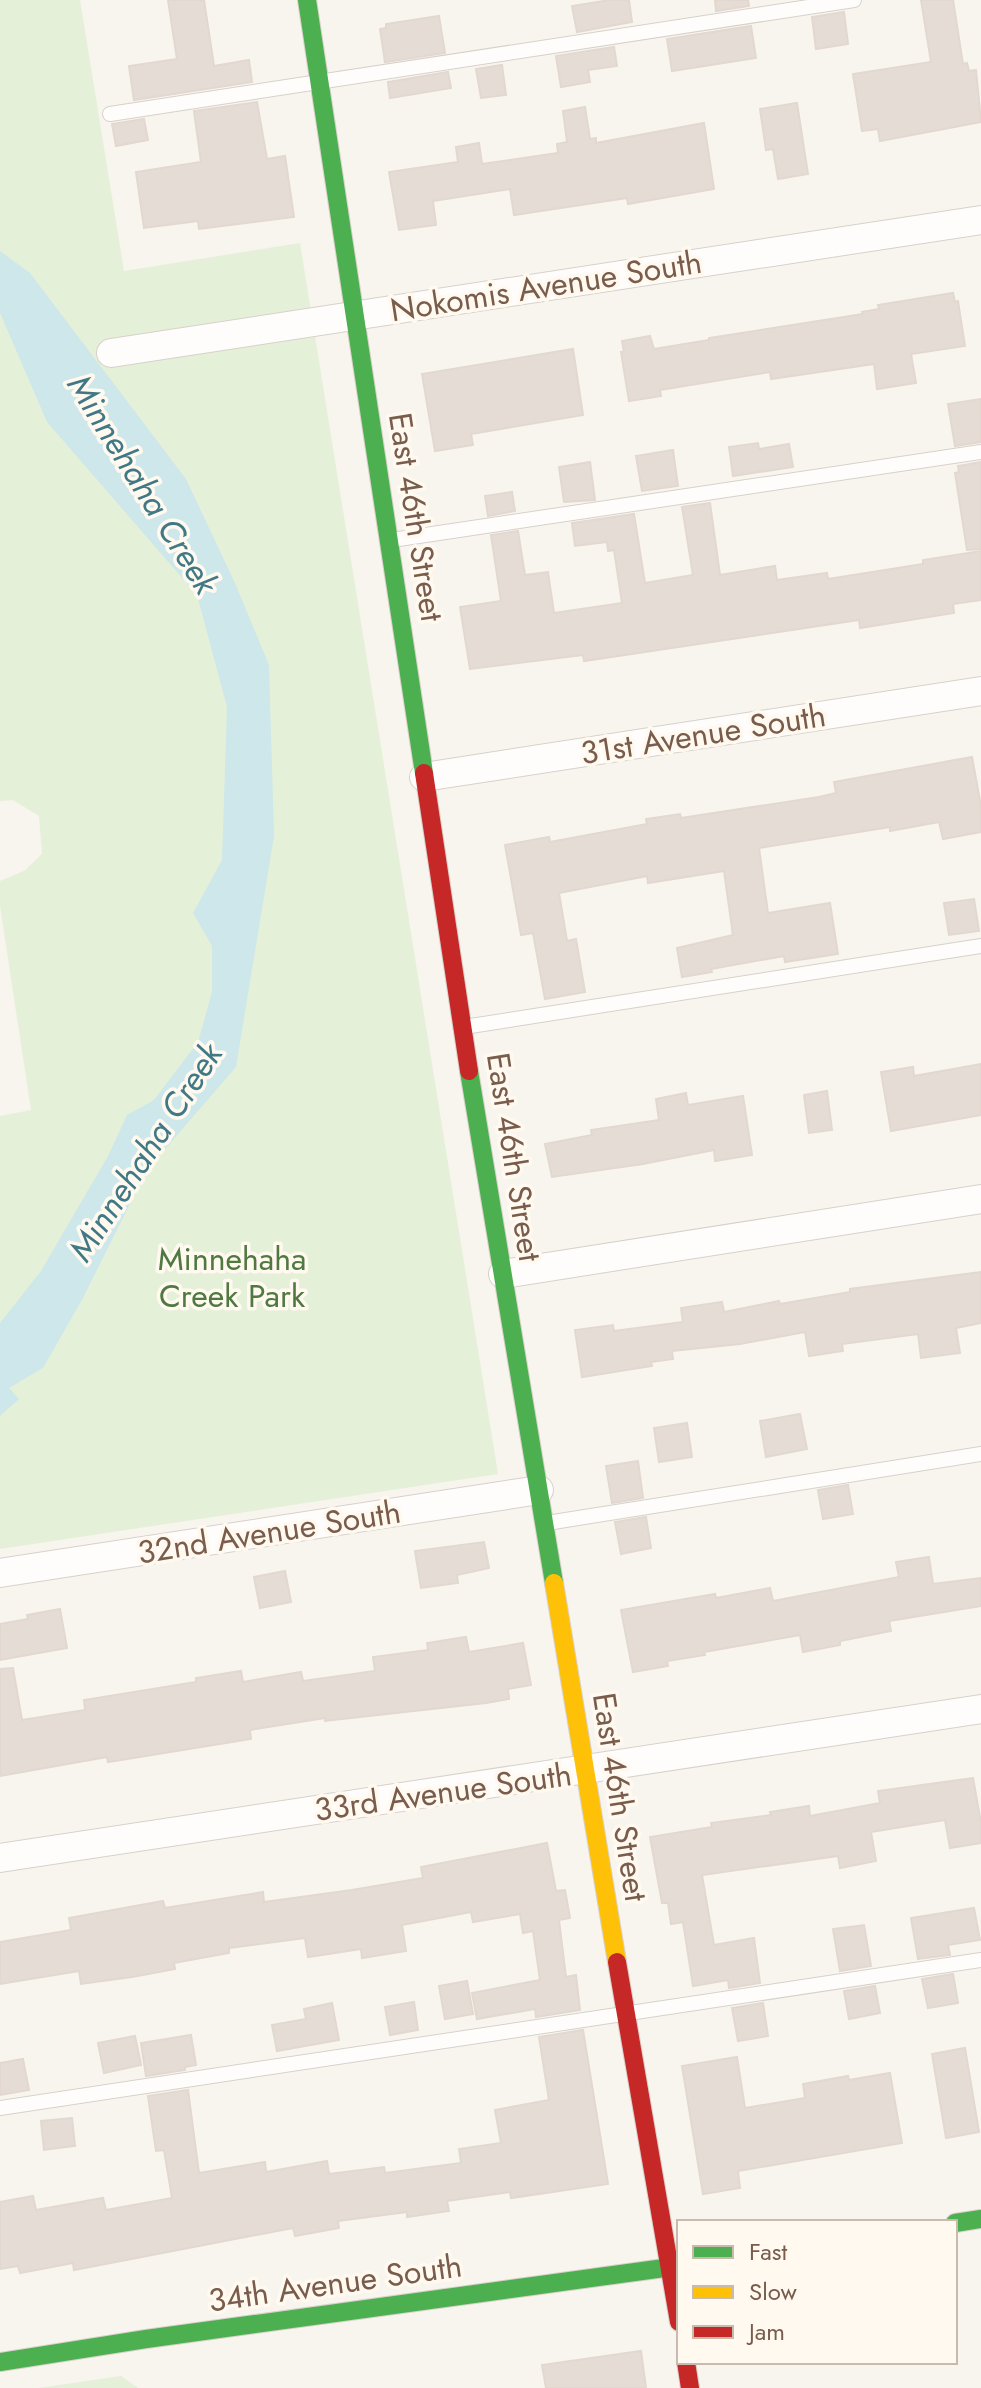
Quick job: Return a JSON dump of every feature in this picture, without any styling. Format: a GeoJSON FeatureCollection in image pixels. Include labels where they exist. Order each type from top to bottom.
{"type":"FeatureCollection","features":[{"type":"Feature","properties":{"kind":"street","name":"East 46th Street"},"geometry":{"type":"LineString","coordinates":[[307,0],[462,1027],[626,2014],[675,2266],[677,2294]]}},
{"type":"Feature","properties":{"kind":"street","name":"Nokomis Avenue South"},"geometry":{"type":"LineString","coordinates":[[111,353],[981,220]]}},
{"type":"Feature","properties":{"kind":"street","name":"31st Avenue South"},"geometry":{"type":"LineString","coordinates":[[424,777],[981,691]]}},
{"type":"Feature","properties":{"kind":"street"},"geometry":{"type":"LineString","coordinates":[[503,1274],[981,1199]]}},
{"type":"Feature","properties":{"kind":"street","name":"32nd Avenue South"},"geometry":{"type":"LineString","coordinates":[[0,1573],[539,1490]]}},
{"type":"Feature","properties":{"kind":"street","name":"33rd Avenue South"},"geometry":{"type":"LineString","coordinates":[[0,1858],[981,1709]]}},
{"type":"Feature","properties":{"kind":"street"},"geometry":{"type":"LineString","coordinates":[[957,2223],[981,2219]]}},
{"type":"Feature","properties":{"kind":"street","name":"34th Avenue South"},"geometry":{"type":"LineString","coordinates":[[0,2362],[675,2266]]}},
{"type":"Feature","properties":{"kind":"street"},"geometry":{"type":"LineString","coordinates":[[686,2364],[690,2388]]}},
{"type":"Feature","properties":{"kind":"lane"},"geometry":{"type":"LineString","coordinates":[[110,114],[854,0]]}},
{"type":"Feature","properties":{"kind":"lane"},"geometry":{"type":"LineString","coordinates":[[389,540],[981,452]]}},
{"type":"Feature","properties":{"kind":"lane"},"geometry":{"type":"LineString","coordinates":[[462,1027],[981,946]]}},
{"type":"Feature","properties":{"kind":"lane"},"geometry":{"type":"LineString","coordinates":[[545,1524],[981,1454]]}},
{"type":"Feature","properties":{"kind":"lane"},"geometry":{"type":"LineString","coordinates":[[0,2108],[981,1960]]}},
{"type":"Feature","properties":{"kind":"green space","name":"Minnehaha Creek Park"},"geometry":{"type":"Polygon","coordinates":[[[0,0],[80,0],[124,271],[300,243],[498,1474],[0,1549],[0,1116],[31,1110],[0,906],[0,881],[24,871],[42,854],[39,816],[13,800],[0,801],[0,0]]]}},
{"type":"Feature","properties":{"kind":"green space"},"geometry":{"type":"Polygon","coordinates":[[[121,2376],[138,2388],[38,2388],[121,2376]]]}},
{"type":"Feature","properties":{"kind":"water","name":"Minnehaha Creek"},"geometry":{"type":"Polygon","coordinates":[[[0,251],[30,273],[186,479],[235,583],[269,665],[274,836],[236,1067],[147,1170],[83,1298],[43,1368],[9,1388],[19,1399],[0,1416],[0,1323],[41,1271],[108,1156],[127,1115],[154,1100],[198,1042],[212,992],[212,946],[193,913],[222,860],[227,707],[197,595],[47,422],[0,313],[0,251]]]}},
{"type":"Feature","properties":{"kind":"building"},"geometry":{"type":"Polygon","coordinates":[[[168,0],[204,0],[214,66],[249,60],[252,82],[134,100],[129,66],[177,59],[168,0]]]}},
{"type":"Feature","properties":{"kind":"building"},"geometry":{"type":"Polygon","coordinates":[[[629,0],[632,22],[577,32],[572,6],[629,0]]]}},
{"type":"Feature","properties":{"kind":"building"},"geometry":{"type":"Polygon","coordinates":[[[715,0],[748,0],[749,6],[716,11],[715,0]]]}},
{"type":"Feature","properties":{"kind":"building"},"geometry":{"type":"Polygon","coordinates":[[[921,0],[953,0],[963,64],[967,63],[969,71],[976,70],[981,122],[880,141],[878,129],[862,131],[853,74],[931,62],[921,0]]]}},
{"type":"Feature","properties":{"kind":"building"},"geometry":{"type":"Polygon","coordinates":[[[844,12],[848,44],[816,49],[812,17],[844,12]]]}},
{"type":"Feature","properties":{"kind":"building"},"geometry":{"type":"Polygon","coordinates":[[[439,16],[445,53],[385,62],[380,29],[386,28],[386,24],[439,16]]]}},
{"type":"Feature","properties":{"kind":"building"},"geometry":{"type":"Polygon","coordinates":[[[751,26],[756,58],[672,71],[667,39],[751,26]]]}},
{"type":"Feature","properties":{"kind":"building"},"geometry":{"type":"Polygon","coordinates":[[[614,47],[617,66],[588,70],[590,82],[561,87],[556,56],[614,47]]]}},
{"type":"Feature","properties":{"kind":"building"},"geometry":{"type":"Polygon","coordinates":[[[502,65],[506,95],[481,98],[476,69],[502,65]]]}},
{"type":"Feature","properties":{"kind":"building"},"geometry":{"type":"Polygon","coordinates":[[[448,72],[451,88],[390,98],[388,82],[448,72]]]}},
{"type":"Feature","properties":{"kind":"building"},"geometry":{"type":"Polygon","coordinates":[[[257,102],[267,159],[285,156],[294,217],[199,229],[198,221],[144,228],[136,172],[201,162],[194,111],[257,102]]]}},
{"type":"Feature","properties":{"kind":"building"},"geometry":{"type":"Polygon","coordinates":[[[797,103],[808,174],[778,179],[773,149],[766,150],[760,109],[797,103]]]}},
{"type":"Feature","properties":{"kind":"building"},"geometry":{"type":"Polygon","coordinates":[[[585,107],[590,139],[596,138],[596,143],[704,123],[714,189],[628,204],[627,198],[514,215],[510,189],[433,201],[436,225],[399,230],[389,172],[458,162],[456,147],[479,143],[482,164],[558,153],[557,144],[567,142],[563,111],[585,107]]]}},
{"type":"Feature","properties":{"kind":"building"},"geometry":{"type":"Polygon","coordinates":[[[144,119],[148,140],[116,146],[112,124],[144,119]]]}},
{"type":"Feature","properties":{"kind":"building"},"geometry":{"type":"Polygon","coordinates":[[[953,293],[955,302],[958,301],[965,346],[911,354],[916,383],[877,389],[874,364],[771,379],[770,372],[660,390],[661,396],[629,401],[622,341],[650,336],[654,349],[863,314],[879,309],[878,305],[953,293]]]}},
{"type":"Feature","properties":{"kind":"building"},"geometry":{"type":"Polygon","coordinates":[[[573,349],[583,415],[471,434],[473,445],[435,451],[422,374],[573,349]]]}},
{"type":"Feature","properties":{"kind":"building"},"geometry":{"type":"Polygon","coordinates":[[[981,399],[981,442],[955,446],[948,404],[981,399]]]}},
{"type":"Feature","properties":{"kind":"building"},"geometry":{"type":"Polygon","coordinates":[[[758,443],[759,449],[789,444],[793,467],[733,476],[729,447],[758,443]]]}},
{"type":"Feature","properties":{"kind":"building"},"geometry":{"type":"Polygon","coordinates":[[[673,450],[678,486],[642,491],[636,456],[673,450]]]}},
{"type":"Feature","properties":{"kind":"building"},"geometry":{"type":"Polygon","coordinates":[[[590,462],[595,500],[564,502],[559,467],[590,462]]]}},
{"type":"Feature","properties":{"kind":"building"},"geometry":{"type":"Polygon","coordinates":[[[981,462],[981,549],[967,550],[955,473],[959,472],[958,466],[981,462]]]}},
{"type":"Feature","properties":{"kind":"building"},"geometry":{"type":"Polygon","coordinates":[[[512,492],[515,511],[488,516],[485,496],[512,492]]]}},
{"type":"Feature","properties":{"kind":"building"},"geometry":{"type":"Polygon","coordinates":[[[710,503],[720,575],[775,566],[777,580],[827,573],[828,579],[981,551],[981,600],[953,604],[954,613],[860,628],[859,620],[584,661],[583,655],[470,669],[460,607],[501,601],[491,535],[518,531],[525,575],[548,572],[554,613],[622,603],[614,550],[608,551],[607,542],[575,546],[572,523],[634,514],[645,583],[693,575],[682,507],[710,503]]]}},
{"type":"Feature","properties":{"kind":"building"},"geometry":{"type":"Polygon","coordinates":[[[972,757],[981,806],[981,832],[943,839],[939,822],[759,848],[768,913],[830,903],[838,954],[785,962],[784,956],[682,977],[677,948],[733,935],[724,871],[648,883],[647,876],[559,893],[567,941],[576,939],[585,992],[545,999],[533,933],[521,935],[505,845],[549,837],[550,842],[647,824],[646,819],[680,814],[681,818],[819,797],[836,793],[834,782],[972,757]]]}},
{"type":"Feature","properties":{"kind":"building"},"geometry":{"type":"Polygon","coordinates":[[[974,899],[979,931],[949,935],[944,903],[974,899]]]}},
{"type":"Feature","properties":{"kind":"building"},"geometry":{"type":"Polygon","coordinates":[[[981,1064],[981,1115],[891,1131],[881,1072],[913,1067],[914,1076],[981,1064]]]}},
{"type":"Feature","properties":{"kind":"building"},"geometry":{"type":"Polygon","coordinates":[[[827,1091],[832,1130],[809,1133],[804,1095],[827,1091]]]}},
{"type":"Feature","properties":{"kind":"building"},"geometry":{"type":"Polygon","coordinates":[[[686,1093],[688,1105],[743,1096],[752,1155],[715,1161],[714,1150],[552,1177],[545,1144],[592,1135],[591,1130],[659,1120],[656,1099],[686,1093]]]}},
{"type":"Feature","properties":{"kind":"building"},"geometry":{"type":"Polygon","coordinates":[[[981,1272],[981,1323],[956,1328],[960,1353],[921,1358],[918,1334],[842,1344],[843,1351],[809,1356],[805,1332],[740,1344],[672,1351],[673,1359],[651,1362],[652,1366],[582,1377],[575,1330],[613,1325],[614,1331],[683,1322],[681,1308],[722,1302],[724,1312],[850,1292],[850,1289],[981,1272]]]}},
{"type":"Feature","properties":{"kind":"building"},"geometry":{"type":"Polygon","coordinates":[[[800,1414],[807,1449],[766,1457],[760,1421],[800,1414]]]}},
{"type":"Feature","properties":{"kind":"building"},"geometry":{"type":"Polygon","coordinates":[[[687,1423],[692,1457],[659,1462],[654,1428],[687,1423]]]}},
{"type":"Feature","properties":{"kind":"building"},"geometry":{"type":"Polygon","coordinates":[[[638,1461],[643,1498],[612,1503],[606,1466],[638,1461]]]}},
{"type":"Feature","properties":{"kind":"building"},"geometry":{"type":"Polygon","coordinates":[[[848,1485],[853,1514],[823,1519],[818,1490],[848,1485]]]}},
{"type":"Feature","properties":{"kind":"building"},"geometry":{"type":"Polygon","coordinates":[[[646,1517],[651,1548],[621,1554],[615,1522],[646,1517]]]}},
{"type":"Feature","properties":{"kind":"building"},"geometry":{"type":"Polygon","coordinates":[[[484,1542],[489,1568],[457,1575],[458,1583],[421,1588],[415,1551],[484,1542]]]}},
{"type":"Feature","properties":{"kind":"building"},"geometry":{"type":"Polygon","coordinates":[[[929,1557],[933,1584],[981,1578],[981,1606],[889,1621],[891,1631],[840,1641],[840,1645],[803,1652],[800,1635],[704,1652],[705,1655],[667,1661],[668,1666],[633,1672],[621,1610],[770,1588],[773,1601],[899,1577],[896,1562],[929,1557]]]}},
{"type":"Feature","properties":{"kind":"building"},"geometry":{"type":"Polygon","coordinates":[[[285,1571],[291,1602],[260,1608],[254,1577],[285,1571]]]}},
{"type":"Feature","properties":{"kind":"building"},"geometry":{"type":"Polygon","coordinates":[[[60,1609],[67,1648],[0,1660],[0,1624],[60,1609]]]}},
{"type":"Feature","properties":{"kind":"building"},"geometry":{"type":"Polygon","coordinates":[[[466,1637],[469,1652],[523,1643],[531,1685],[508,1689],[509,1699],[486,1703],[325,1721],[325,1718],[250,1730],[251,1739],[108,1762],[107,1757],[0,1776],[0,1669],[13,1668],[22,1720],[85,1710],[84,1700],[196,1682],[196,1678],[241,1671],[243,1682],[301,1672],[303,1681],[375,1671],[373,1657],[428,1650],[427,1643],[466,1637]]]}},
{"type":"Feature","properties":{"kind":"building"},"geometry":{"type":"Polygon","coordinates":[[[973,1778],[981,1823],[981,1843],[950,1848],[945,1820],[871,1832],[876,1861],[840,1868],[838,1856],[702,1875],[714,1945],[754,1938],[760,1983],[729,1988],[728,1980],[693,1986],[683,1922],[671,1924],[668,1903],[662,1903],[650,1837],[809,1806],[810,1816],[880,1803],[878,1791],[973,1778]]]}},
{"type":"Feature","properties":{"kind":"building"},"geometry":{"type":"Polygon","coordinates":[[[547,1843],[556,1891],[565,1890],[570,1918],[559,1920],[566,1977],[576,1975],[580,2010],[536,2017],[535,2009],[477,2019],[472,1993],[540,1980],[533,1931],[523,1933],[520,1914],[473,1922],[471,1912],[402,1925],[406,1951],[362,1958],[361,1949],[308,1957],[305,1938],[229,1948],[229,1953],[174,1963],[175,1969],[132,1977],[81,1984],[79,1971],[0,1984],[0,1942],[71,1930],[69,1918],[163,1901],[165,1908],[263,1892],[264,1902],[352,1890],[423,1878],[421,1867],[547,1843]]]}},
{"type":"Feature","properties":{"kind":"building"},"geometry":{"type":"Polygon","coordinates":[[[974,1908],[980,1940],[948,1945],[950,1955],[918,1959],[911,1918],[974,1908]]]}},
{"type":"Feature","properties":{"kind":"building"},"geometry":{"type":"Polygon","coordinates":[[[864,1925],[871,1966],[840,1971],[833,1929],[864,1925]]]}},
{"type":"Feature","properties":{"kind":"building"},"geometry":{"type":"Polygon","coordinates":[[[953,1974],[958,2003],[928,2008],[922,1979],[953,1974]]]}},
{"type":"Feature","properties":{"kind":"building"},"geometry":{"type":"Polygon","coordinates":[[[467,1981],[473,2014],[445,2019],[439,1986],[467,1981]]]}},
{"type":"Feature","properties":{"kind":"building"},"geometry":{"type":"Polygon","coordinates":[[[875,1986],[880,2013],[849,2019],[844,1991],[875,1986]]]}},
{"type":"Feature","properties":{"kind":"building"},"geometry":{"type":"Polygon","coordinates":[[[414,2002],[418,2030],[390,2035],[385,2007],[414,2002]]]}},
{"type":"Feature","properties":{"kind":"building"},"geometry":{"type":"Polygon","coordinates":[[[332,2003],[339,2040],[277,2051],[272,2025],[306,2019],[304,2009],[332,2003]]]}},
{"type":"Feature","properties":{"kind":"building"},"geometry":{"type":"Polygon","coordinates":[[[763,2003],[768,2036],[738,2041],[732,2008],[763,2003]]]}},
{"type":"Feature","properties":{"kind":"building"},"geometry":{"type":"Polygon","coordinates":[[[583,2030],[608,2184],[511,2198],[510,2192],[447,2201],[449,2211],[407,2217],[407,2212],[338,2221],[339,2228],[295,2236],[293,2228],[74,2270],[73,2263],[20,2273],[18,2266],[0,2269],[0,2202],[33,2196],[36,2210],[103,2198],[106,2210],[172,2198],[164,2150],[156,2151],[148,2096],[188,2090],[199,2173],[265,2162],[266,2172],[327,2161],[329,2174],[384,2167],[385,2173],[461,2163],[459,2149],[501,2143],[495,2110],[549,2100],[539,2037],[583,2030]]]}},
{"type":"Feature","properties":{"kind":"building"},"geometry":{"type":"Polygon","coordinates":[[[191,2035],[196,2065],[185,2067],[185,2070],[146,2076],[141,2043],[191,2035]]]}},
{"type":"Feature","properties":{"kind":"building"},"geometry":{"type":"Polygon","coordinates":[[[135,2036],[141,2065],[104,2073],[98,2043],[135,2036]]]}},
{"type":"Feature","properties":{"kind":"building"},"geometry":{"type":"Polygon","coordinates":[[[965,2048],[979,2132],[946,2138],[932,2054],[965,2048]]]}},
{"type":"Feature","properties":{"kind":"building"},"geometry":{"type":"Polygon","coordinates":[[[737,2057],[745,2108],[805,2098],[803,2084],[890,2073],[902,2143],[738,2171],[740,2188],[703,2194],[682,2066],[737,2057]]]}},
{"type":"Feature","properties":{"kind":"building"},"geometry":{"type":"Polygon","coordinates":[[[23,2059],[29,2090],[0,2095],[0,2063],[23,2059]]]}},
{"type":"Feature","properties":{"kind":"building"},"geometry":{"type":"Polygon","coordinates":[[[72,2118],[75,2146],[44,2150],[41,2121],[72,2118]]]}},
{"type":"Feature","properties":{"kind":"building"},"geometry":{"type":"Polygon","coordinates":[[[641,2351],[646,2388],[546,2388],[542,2365],[641,2351]]]}},
{"type":"Feature","properties":{"kind":"traffic: fast"},"geometry":{"type":"LineString","coordinates":[[307,0],[424,773]]}},
{"type":"Feature","properties":{"kind":"traffic: fast"},"geometry":{"type":"LineString","coordinates":[[469,1071],[554,1583]]}},
{"type":"Feature","properties":{"kind":"traffic: fast"},"geometry":{"type":"LineString","coordinates":[[957,2223],[981,2219]]}},
{"type":"Feature","properties":{"kind":"traffic: fast"},"geometry":{"type":"LineString","coordinates":[[0,2362],[677,2266]]}},
{"type":"Feature","properties":{"kind":"traffic: slow"},"geometry":{"type":"LineString","coordinates":[[554,1583],[617,1962]]}},
{"type":"Feature","properties":{"kind":"traffic: jam"},"geometry":{"type":"LineString","coordinates":[[424,773],[469,1071]]}},
{"type":"Feature","properties":{"kind":"traffic: jam"},"geometry":{"type":"LineString","coordinates":[[617,1962],[677,2310]]}},
{"type":"Feature","properties":{"kind":"traffic: jam"},"geometry":{"type":"LineString","coordinates":[[686,2364],[690,2388]]}}]}
